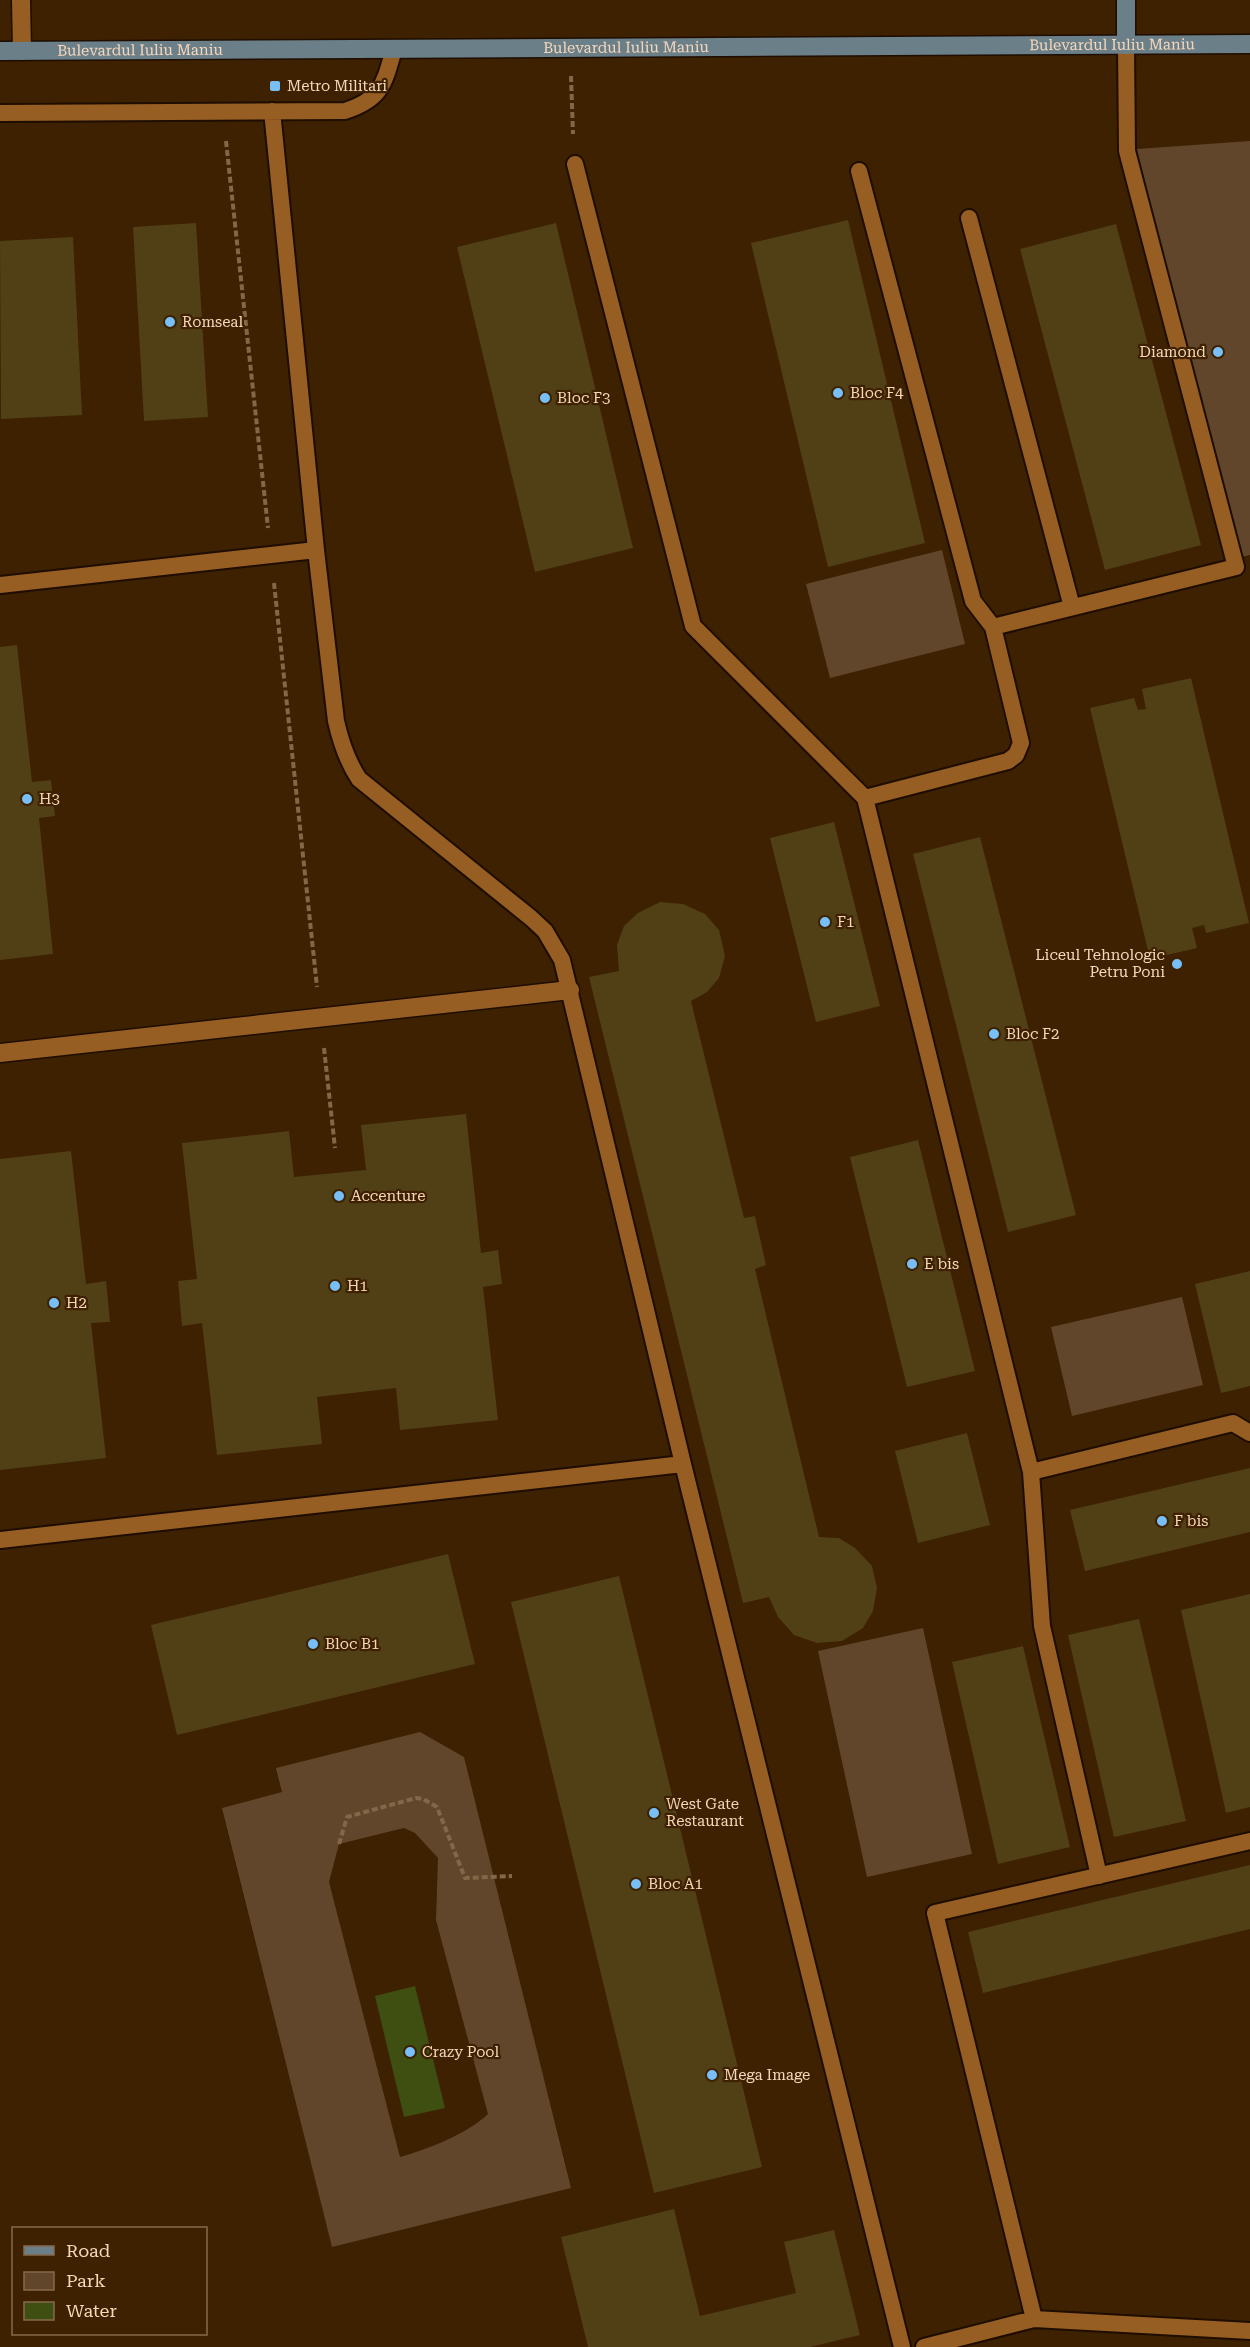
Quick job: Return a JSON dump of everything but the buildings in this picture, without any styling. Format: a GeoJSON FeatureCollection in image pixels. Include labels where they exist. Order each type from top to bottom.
{"type":"FeatureCollection","features":[{"type":"Feature","properties":{"kind":"main road"},"geometry":{"type":"LineString","coordinates":[[1126,0],[1126,45]]}},
{"type":"Feature","properties":{"kind":"main road","name":"Bulevardul Iuliu Maniu"},"geometry":{"type":"LineString","coordinates":[[0,51],[1250,44]]}},
{"type":"Feature","properties":{"kind":"street"},"geometry":{"type":"LineString","coordinates":[[21,0],[22,51]]}},
{"type":"Feature","properties":{"kind":"street"},"geometry":{"type":"LineString","coordinates":[[0,1053],[570,990]]}},
{"type":"Feature","properties":{"kind":"lane"},"geometry":{"type":"LineString","coordinates":[[993,627],[1236,567],[1127,151],[1126,45]]}},
{"type":"Feature","properties":{"kind":"lane"},"geometry":{"type":"LineString","coordinates":[[0,113],[345,111],[362,105],[377,95],[385,82],[394,49]]}},
{"type":"Feature","properties":{"kind":"lane"},"geometry":{"type":"LineString","coordinates":[[272,111],[316,550],[336,721],[349,764],[359,779],[544,931],[562,960],[683,1464],[899,2342]]}},
{"type":"Feature","properties":{"kind":"lane"},"geometry":{"type":"LineString","coordinates":[[575,164],[693,626],[865,798],[1030,1473],[1042,1626],[1099,1876]]}},
{"type":"Feature","properties":{"kind":"lane"},"geometry":{"type":"LineString","coordinates":[[859,171],[973,601],[993,627],[1020,743],[1016,755],[1008,761],[865,798]]}},
{"type":"Feature","properties":{"kind":"lane"},"geometry":{"type":"LineString","coordinates":[[969,218],[1072,607]]}},
{"type":"Feature","properties":{"kind":"lane"},"geometry":{"type":"LineString","coordinates":[[0,585],[316,550]]}},
{"type":"Feature","properties":{"kind":"lane"},"geometry":{"type":"LineString","coordinates":[[1030,1473],[1233,1423],[1250,1433]]}},
{"type":"Feature","properties":{"kind":"lane"},"geometry":{"type":"LineString","coordinates":[[0,1540],[683,1464]]}},
{"type":"Feature","properties":{"kind":"lane"},"geometry":{"type":"LineString","coordinates":[[1034,2319],[935,1913],[1250,1841]]}},
{"type":"Feature","properties":{"kind":"lane"},"geometry":{"type":"LineString","coordinates":[[924,2347],[1034,2319],[1250,2331]]}},
{"type":"Feature","properties":{"kind":"path"},"geometry":{"type":"LineString","coordinates":[[569,48],[575,164]]}},
{"type":"Feature","properties":{"kind":"path"},"geometry":{"type":"LineString","coordinates":[[320,1017],[334,1148]]}},
{"type":"Feature","properties":{"kind":"path"},"geometry":{"type":"LineString","coordinates":[[339,1844],[344,1822],[352,1814],[416,1798],[423,1799],[437,1807],[465,1878],[512,1876]]}},
{"type":"Feature","properties":{"kind":"green space","name":"Diamond"},"geometry":{"type":"Polygon","coordinates":[[[1250,141],[1250,555],[1237,558],[1137,149],[1250,141]]]}},
{"type":"Feature","properties":{"kind":"green space"},"geometry":{"type":"Polygon","coordinates":[[[942,550],[965,644],[830,678],[806,584],[942,550]]]}},
{"type":"Feature","properties":{"kind":"green space"},"geometry":{"type":"Polygon","coordinates":[[[1182,1297],[1203,1385],[1072,1416],[1051,1327],[1182,1297]]]}},
{"type":"Feature","properties":{"kind":"green space"},"geometry":{"type":"Polygon","coordinates":[[[923,1628],[972,1854],[867,1877],[818,1651],[923,1628]]]}},
{"type":"Feature","properties":{"kind":"green space"},"geometry":{"type":"Polygon","coordinates":[[[420,1732],[464,1757],[571,2188],[332,2247],[222,1808],[282,1792],[276,1768],[420,1732]],[[404,1828],[339,1844],[329,1882],[400,2157],[447,2140],[488,2114],[436,1920],[438,1858],[415,1833],[404,1828]]]}},
{"type":"Feature","properties":{"kind":"water","name":"Crazy Pool"},"geometry":{"type":"Polygon","coordinates":[[[415,1986],[445,2108],[404,2117],[375,1996],[415,1986]]]}},
{"type":"Feature","properties":{"kind":"place","name":"Metro Militari"},"geometry":{"type":"Point","coordinates":[275,86]}},
{"type":"Feature","properties":{"kind":"place","name":"Romseal"},"geometry":{"type":"Point","coordinates":[170,322]}},
{"type":"Feature","properties":{"kind":"place","name":"Diamond"},"geometry":{"type":"Point","coordinates":[1218,352]}},
{"type":"Feature","properties":{"kind":"place","name":"Bloc F4"},"geometry":{"type":"Point","coordinates":[838,393]}},
{"type":"Feature","properties":{"kind":"place","name":"Bloc F3"},"geometry":{"type":"Point","coordinates":[545,398]}},
{"type":"Feature","properties":{"kind":"place","name":"H3"},"geometry":{"type":"Point","coordinates":[27,799]}},
{"type":"Feature","properties":{"kind":"place","name":"F1"},"geometry":{"type":"Point","coordinates":[825,922]}},
{"type":"Feature","properties":{"kind":"place","name":"Liceul Tehnologic Petru Poni"},"geometry":{"type":"Point","coordinates":[1177,964]}},
{"type":"Feature","properties":{"kind":"place","name":"Bloc F2"},"geometry":{"type":"Point","coordinates":[994,1034]}},
{"type":"Feature","properties":{"kind":"place","name":"Accenture"},"geometry":{"type":"Point","coordinates":[339,1196]}},
{"type":"Feature","properties":{"kind":"place","name":"E bis"},"geometry":{"type":"Point","coordinates":[912,1264]}},
{"type":"Feature","properties":{"kind":"place","name":"H1"},"geometry":{"type":"Point","coordinates":[335,1286]}},
{"type":"Feature","properties":{"kind":"place","name":"H2"},"geometry":{"type":"Point","coordinates":[54,1303]}},
{"type":"Feature","properties":{"kind":"place","name":"F bis"},"geometry":{"type":"Point","coordinates":[1162,1521]}},
{"type":"Feature","properties":{"kind":"place","name":"Bloc B1"},"geometry":{"type":"Point","coordinates":[313,1644]}},
{"type":"Feature","properties":{"kind":"place","name":"West Gate Restaurant"},"geometry":{"type":"Point","coordinates":[654,1813]}},
{"type":"Feature","properties":{"kind":"place","name":"Bloc A1"},"geometry":{"type":"Point","coordinates":[636,1884]}},
{"type":"Feature","properties":{"kind":"place","name":"Crazy Pool"},"geometry":{"type":"Point","coordinates":[410,2052]}},
{"type":"Feature","properties":{"kind":"place","name":"Mega Image"},"geometry":{"type":"Point","coordinates":[712,2075]}}]}
